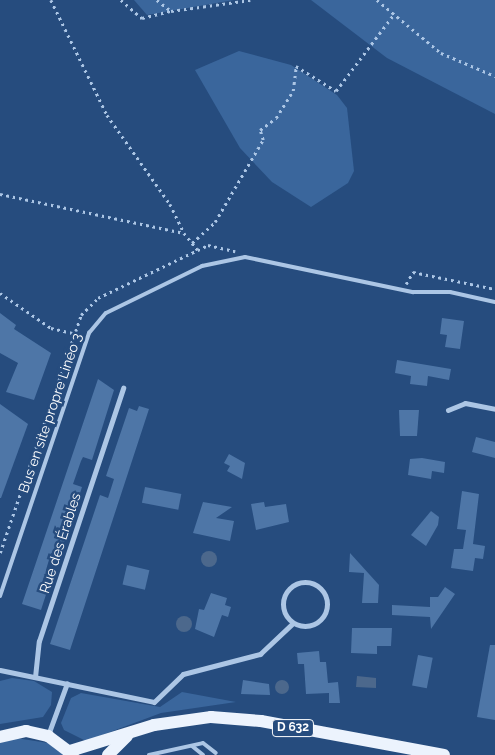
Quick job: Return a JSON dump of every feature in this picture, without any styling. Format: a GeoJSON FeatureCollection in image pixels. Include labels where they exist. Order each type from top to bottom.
{"type":"FeatureCollection","features":[{"type":"Feature","properties":{"kind":"main road","name":"D 632"},"geometry":{"type":"LineString","coordinates":[[71,753],[154,725],[211,717],[261,721],[441,755]]}},
{"type":"Feature","properties":{"kind":"main road"},"geometry":{"type":"LineString","coordinates":[[0,737],[26,731],[48,736],[71,753]]}},
{"type":"Feature","properties":{"kind":"main road","name":"D 632"},"geometry":{"type":"LineString","coordinates":[[108,755],[129,735]]}},
{"type":"Feature","properties":{"kind":"main road","name":"D 632"},"geometry":{"type":"LineString","coordinates":[[375,744],[393,755]]}},
{"type":"Feature","properties":{"kind":"street","name":"Rue des Érables"},"geometry":{"type":"LineString","coordinates":[[35,677],[39,641],[123,388]]}},
{"type":"Feature","properties":{"kind":"street"},"geometry":{"type":"LineString","coordinates":[[448,410],[465,403],[495,409]]}},
{"type":"Feature","properties":{"kind":"street"},"geometry":{"type":"LineString","coordinates":[[305,582],[318,587],[326,600],[324,614],[307,626],[293,622],[284,612],[287,592],[305,582]]}},
{"type":"Feature","properties":{"kind":"street"},"geometry":{"type":"LineString","coordinates":[[0,670],[154,702],[183,674],[260,654],[293,622]]}},
{"type":"Feature","properties":{"kind":"street"},"geometry":{"type":"LineString","coordinates":[[48,736],[66,683]]}},
{"type":"Feature","properties":{"kind":"lane","name":"Bus en site propre Linéo 3"},"geometry":{"type":"LineString","coordinates":[[0,596],[89,333],[106,312],[202,266],[245,257],[413,292],[450,292],[495,302]]}},
{"type":"Feature","properties":{"kind":"lane"},"geometry":{"type":"LineString","coordinates":[[149,755],[203,744],[216,753]]}},
{"type":"Feature","properties":{"kind":"lane"},"geometry":{"type":"LineString","coordinates":[[192,746],[202,755]]}},
{"type":"Feature","properties":{"kind":"path"},"geometry":{"type":"LineString","coordinates":[[51,0],[106,115],[170,204],[184,233],[198,250]]}},
{"type":"Feature","properties":{"kind":"path"},"geometry":{"type":"LineString","coordinates":[[121,0],[142,18],[171,11],[250,0]]}},
{"type":"Feature","properties":{"kind":"path"},"geometry":{"type":"LineString","coordinates":[[157,0],[171,11]]}},
{"type":"Feature","properties":{"kind":"path"},"geometry":{"type":"LineString","coordinates":[[377,0],[441,53],[495,76]]}},
{"type":"Feature","properties":{"kind":"path"},"geometry":{"type":"LineString","coordinates":[[192,243],[215,222],[263,140],[260,130],[276,118],[293,91],[296,66],[336,92],[394,14]]}},
{"type":"Feature","properties":{"kind":"path"},"geometry":{"type":"LineString","coordinates":[[0,194],[184,233]]}},
{"type":"Feature","properties":{"kind":"path"},"geometry":{"type":"LineString","coordinates":[[0,554],[72,333],[81,315],[98,298],[208,245],[238,251]]}},
{"type":"Feature","properties":{"kind":"path"},"geometry":{"type":"LineString","coordinates":[[403,286],[413,272],[495,289]]}},
{"type":"Feature","properties":{"kind":"path"},"geometry":{"type":"LineString","coordinates":[[0,293],[51,328],[72,333]]}},
{"type":"Feature","properties":{"kind":"shaded area"},"geometry":{"type":"Polygon","coordinates":[[[134,0],[234,0],[147,15],[134,0]]]}},
{"type":"Feature","properties":{"kind":"shaded area"},"geometry":{"type":"Polygon","coordinates":[[[311,0],[495,0],[495,114],[387,58],[311,0]]]}},
{"type":"Feature","properties":{"kind":"shaded area"},"geometry":{"type":"Polygon","coordinates":[[[239,51],[291,65],[337,95],[347,108],[354,171],[348,183],[311,207],[272,182],[240,148],[195,70],[239,51]]]}},
{"type":"Feature","properties":{"kind":"shaded area"},"geometry":{"type":"Polygon","coordinates":[[[209,551],[215,553],[217,559],[215,565],[209,567],[203,565],[201,559],[203,553],[209,551]]]}},
{"type":"Feature","properties":{"kind":"shaded area"},"geometry":{"type":"Polygon","coordinates":[[[181,616],[187,616],[192,621],[190,630],[181,632],[176,627],[176,621],[181,616]]]}},
{"type":"Feature","properties":{"kind":"shaded area"},"geometry":{"type":"Polygon","coordinates":[[[357,676],[376,678],[376,688],[356,687],[357,676]]]}},
{"type":"Feature","properties":{"kind":"shaded area"},"geometry":{"type":"Polygon","coordinates":[[[12,678],[34,681],[52,692],[51,705],[43,717],[0,724],[0,681],[12,678]]]}},
{"type":"Feature","properties":{"kind":"shaded area"},"geometry":{"type":"Polygon","coordinates":[[[279,680],[285,680],[289,687],[285,694],[279,694],[275,690],[275,684],[279,680]]]}},
{"type":"Feature","properties":{"kind":"shaded area"},"geometry":{"type":"Polygon","coordinates":[[[182,692],[236,702],[161,713],[86,741],[64,730],[61,723],[71,698],[81,693],[160,707],[182,692]]]}},
{"type":"Feature","properties":{"kind":"shaded area"},"geometry":{"type":"Polygon","coordinates":[[[16,738],[48,743],[64,755],[0,755],[0,743],[16,738]]]}},
{"type":"Feature","properties":{"kind":"building"},"geometry":{"type":"Polygon","coordinates":[[[0,313],[16,325],[14,329],[51,353],[34,400],[6,392],[18,363],[0,353],[0,313]]]}},
{"type":"Feature","properties":{"kind":"building"},"geometry":{"type":"Polygon","coordinates":[[[442,318],[464,321],[460,349],[445,347],[447,335],[440,334],[442,318]]]}},
{"type":"Feature","properties":{"kind":"building"},"geometry":{"type":"Polygon","coordinates":[[[397,360],[451,369],[449,380],[428,376],[427,386],[410,384],[411,376],[395,373],[397,360]]]}},
{"type":"Feature","properties":{"kind":"building"},"geometry":{"type":"Polygon","coordinates":[[[98,379],[114,390],[92,460],[83,457],[73,484],[82,487],[60,555],[51,553],[46,570],[53,573],[41,610],[22,604],[98,379]]]}},
{"type":"Feature","properties":{"kind":"building"},"geometry":{"type":"Polygon","coordinates":[[[0,404],[28,424],[1,498],[0,498],[0,404]]]}},
{"type":"Feature","properties":{"kind":"building"},"geometry":{"type":"Polygon","coordinates":[[[139,406],[149,409],[70,650],[50,644],[100,495],[108,498],[114,479],[106,476],[129,408],[137,411],[139,406]]]}},
{"type":"Feature","properties":{"kind":"building"},"geometry":{"type":"Polygon","coordinates":[[[399,410],[419,410],[417,436],[400,436],[399,410]]]}},
{"type":"Feature","properties":{"kind":"building"},"geometry":{"type":"Polygon","coordinates":[[[476,437],[495,442],[495,458],[472,452],[476,437]]]}},
{"type":"Feature","properties":{"kind":"building"},"geometry":{"type":"Polygon","coordinates":[[[229,454],[245,463],[242,479],[227,471],[230,466],[224,463],[229,454]]]}},
{"type":"Feature","properties":{"kind":"building"},"geometry":{"type":"Polygon","coordinates":[[[422,458],[445,462],[444,473],[432,471],[431,479],[408,475],[410,459],[422,458]]]}},
{"type":"Feature","properties":{"kind":"building"},"geometry":{"type":"Polygon","coordinates":[[[145,487],[181,494],[178,510],[142,503],[145,487]]]}},
{"type":"Feature","properties":{"kind":"building"},"geometry":{"type":"Polygon","coordinates":[[[462,491],[479,494],[473,544],[485,546],[483,559],[475,558],[473,571],[451,568],[454,549],[463,549],[466,530],[457,529],[462,491]]]}},
{"type":"Feature","properties":{"kind":"building"},"geometry":{"type":"Polygon","coordinates":[[[203,502],[232,507],[216,518],[234,521],[230,541],[193,533],[203,502]]]}},
{"type":"Feature","properties":{"kind":"building"},"geometry":{"type":"Polygon","coordinates":[[[264,502],[265,507],[286,504],[289,522],[256,530],[251,504],[264,502]]]}},
{"type":"Feature","properties":{"kind":"building"},"geometry":{"type":"Polygon","coordinates":[[[431,511],[439,517],[438,525],[426,546],[411,535],[431,511]]]}},
{"type":"Feature","properties":{"kind":"building"},"geometry":{"type":"Polygon","coordinates":[[[350,553],[379,585],[378,603],[362,603],[364,573],[349,572],[350,553]]]}},
{"type":"Feature","properties":{"kind":"building"},"geometry":{"type":"Polygon","coordinates":[[[127,565],[149,570],[145,590],[123,584],[127,565]]]}},
{"type":"Feature","properties":{"kind":"building"},"geometry":{"type":"Polygon","coordinates":[[[445,587],[455,594],[431,629],[430,617],[392,615],[392,605],[430,607],[430,597],[438,597],[445,587]]]}},
{"type":"Feature","properties":{"kind":"building"},"geometry":{"type":"Polygon","coordinates":[[[211,593],[227,598],[225,605],[231,607],[228,617],[222,615],[214,637],[195,629],[199,609],[204,610],[211,593]]]}},
{"type":"Feature","properties":{"kind":"building"},"geometry":{"type":"Polygon","coordinates":[[[352,628],[392,628],[391,646],[377,646],[377,654],[351,653],[352,628]]]}},
{"type":"Feature","properties":{"kind":"building"},"geometry":{"type":"Polygon","coordinates":[[[490,645],[495,645],[495,720],[477,717],[490,645]]]}},
{"type":"Feature","properties":{"kind":"building"},"geometry":{"type":"Polygon","coordinates":[[[319,651],[320,662],[326,662],[328,683],[338,682],[340,703],[329,703],[329,693],[306,694],[304,664],[298,664],[297,653],[319,651]]]}},
{"type":"Feature","properties":{"kind":"building"},"geometry":{"type":"Polygon","coordinates":[[[418,655],[433,658],[427,688],[412,685],[418,655]]]}},
{"type":"Feature","properties":{"kind":"building"},"geometry":{"type":"Polygon","coordinates":[[[243,680],[269,684],[270,695],[241,694],[243,680]]]}}]}
